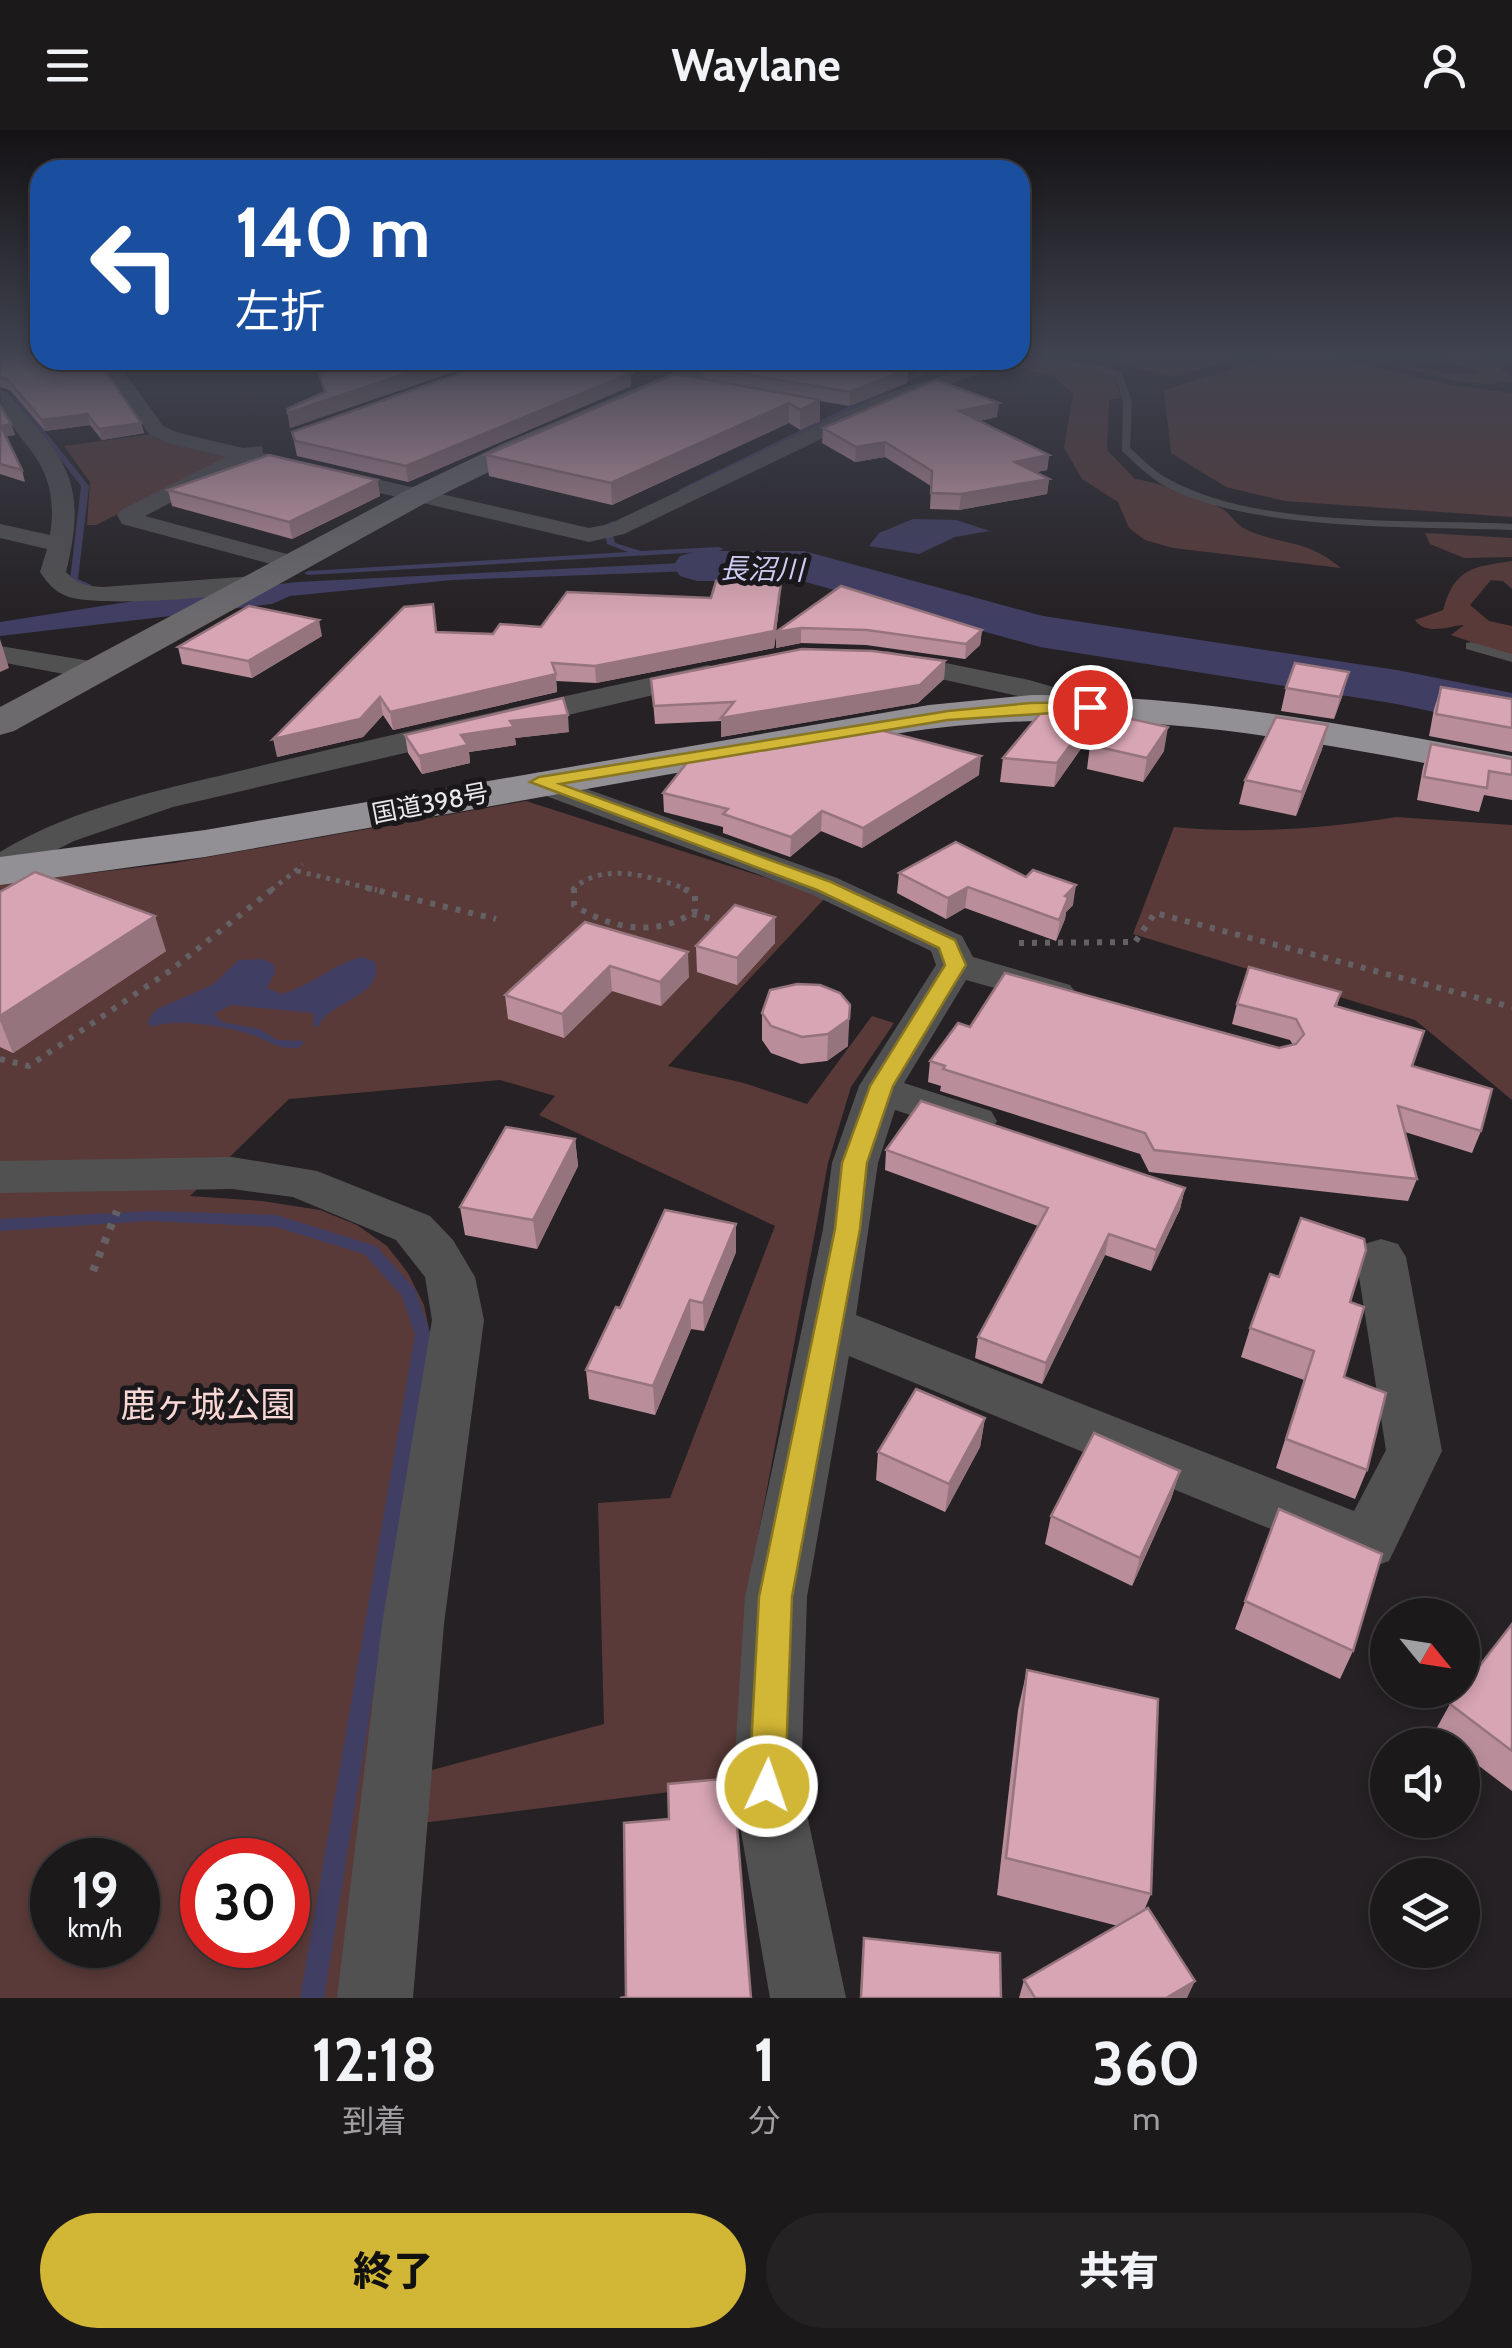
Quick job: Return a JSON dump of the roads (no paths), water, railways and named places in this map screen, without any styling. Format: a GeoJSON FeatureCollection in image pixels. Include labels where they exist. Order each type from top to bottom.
{"type":"FeatureCollection","features":[{"type":"Feature","properties":{"kind":"highway","name":"国道398号"},"geometry":{"type":"LineString","coordinates":[[0,869],[85,863],[203,846],[539,782],[939,717],[1030,708],[1090,707],[1214,716],[1512,768]]}},
{"type":"Feature","properties":{"kind":"street"},"geometry":{"type":"LineString","coordinates":[[35,441],[58,470],[68,499],[53,572],[60,585],[86,594],[254,584]]}},
{"type":"Feature","properties":{"kind":"street"},"geometry":{"type":"LineString","coordinates":[[186,441],[579,533],[616,529],[803,441]]}},
{"type":"Feature","properties":{"kind":"street"},"geometry":{"type":"LineString","coordinates":[[0,723],[419,495],[538,441]]}},
{"type":"Feature","properties":{"kind":"street"},"geometry":{"type":"LineString","coordinates":[[579,533],[758,441]]}},
{"type":"Feature","properties":{"kind":"street"},"geometry":{"type":"LineString","coordinates":[[280,442],[244,454],[129,514],[130,519],[293,563]]}},
{"type":"Feature","properties":{"kind":"street"},"geometry":{"type":"LineString","coordinates":[[0,531],[60,545]]}},
{"type":"Feature","properties":{"kind":"street"},"geometry":{"type":"LineString","coordinates":[[0,654],[96,671]]}},
{"type":"Feature","properties":{"kind":"street"},"geometry":{"type":"LineString","coordinates":[[856,654],[1030,688],[1090,707]]}},
{"type":"Feature","properties":{"kind":"street"},"geometry":{"type":"LineString","coordinates":[[0,869],[56,833],[114,814],[422,736],[734,668]]}},
{"type":"Feature","properties":{"kind":"street"},"geometry":{"type":"LineString","coordinates":[[539,782],[824,886],[952,954],[1087,1001]]}},
{"type":"Feature","properties":{"kind":"street"},"geometry":{"type":"LineString","coordinates":[[808,1998],[767,1786],[776,1597],[848,1229],[855,1163],[880,1090],[952,954]]}},
{"type":"Feature","properties":{"kind":"street"},"geometry":{"type":"LineString","coordinates":[[880,1090],[1011,1133]]}},
{"type":"Feature","properties":{"kind":"street"},"geometry":{"type":"LineString","coordinates":[[0,1177],[232,1172],[301,1182],[414,1228],[450,1277],[458,1320],[413,1624],[374,1998]]}},
{"type":"Feature","properties":{"kind":"street"},"geometry":{"type":"LineString","coordinates":[[829,1326],[1368,1543],[1414,1450],[1381,1257]]}},
{"type":"Feature","properties":{"kind":"lane"},"geometry":{"type":"LineString","coordinates":[[1126,441],[1125,448],[1172,486],[1207,498],[1284,514],[1512,527]]}},
{"type":"Feature","properties":{"kind":"lane"},"geometry":{"type":"LineString","coordinates":[[1471,646],[1512,658]]}},
{"type":"Feature","properties":{"kind":"waterway"},"geometry":{"type":"LineString","coordinates":[[50,441],[85,486],[74,580],[88,587]]}},
{"type":"Feature","properties":{"kind":"waterway"},"geometry":{"type":"LineString","coordinates":[[682,490],[782,441]]}},
{"type":"Feature","properties":{"kind":"waterway"},"geometry":{"type":"LineString","coordinates":[[613,523],[607,526],[611,544],[639,553]]}},
{"type":"Feature","properties":{"kind":"waterway"},"geometry":{"type":"LineString","coordinates":[[308,573],[719,549]]}},
{"type":"Feature","properties":{"kind":"waterway","name":"長沼川"},"geometry":{"type":"LineString","coordinates":[[697,566],[804,566],[1040,631],[1397,687],[1512,711]]}},
{"type":"Feature","properties":{"kind":"waterway"},"geometry":{"type":"LineString","coordinates":[[0,1225],[149,1216],[276,1221],[370,1250],[409,1293],[423,1335],[312,1998]]}},
{"type":"Feature","properties":{"kind":"park label","name":"鹿ヶ城公園"},"geometry":{"type":"Point","coordinates":[208,1405]}}]}
